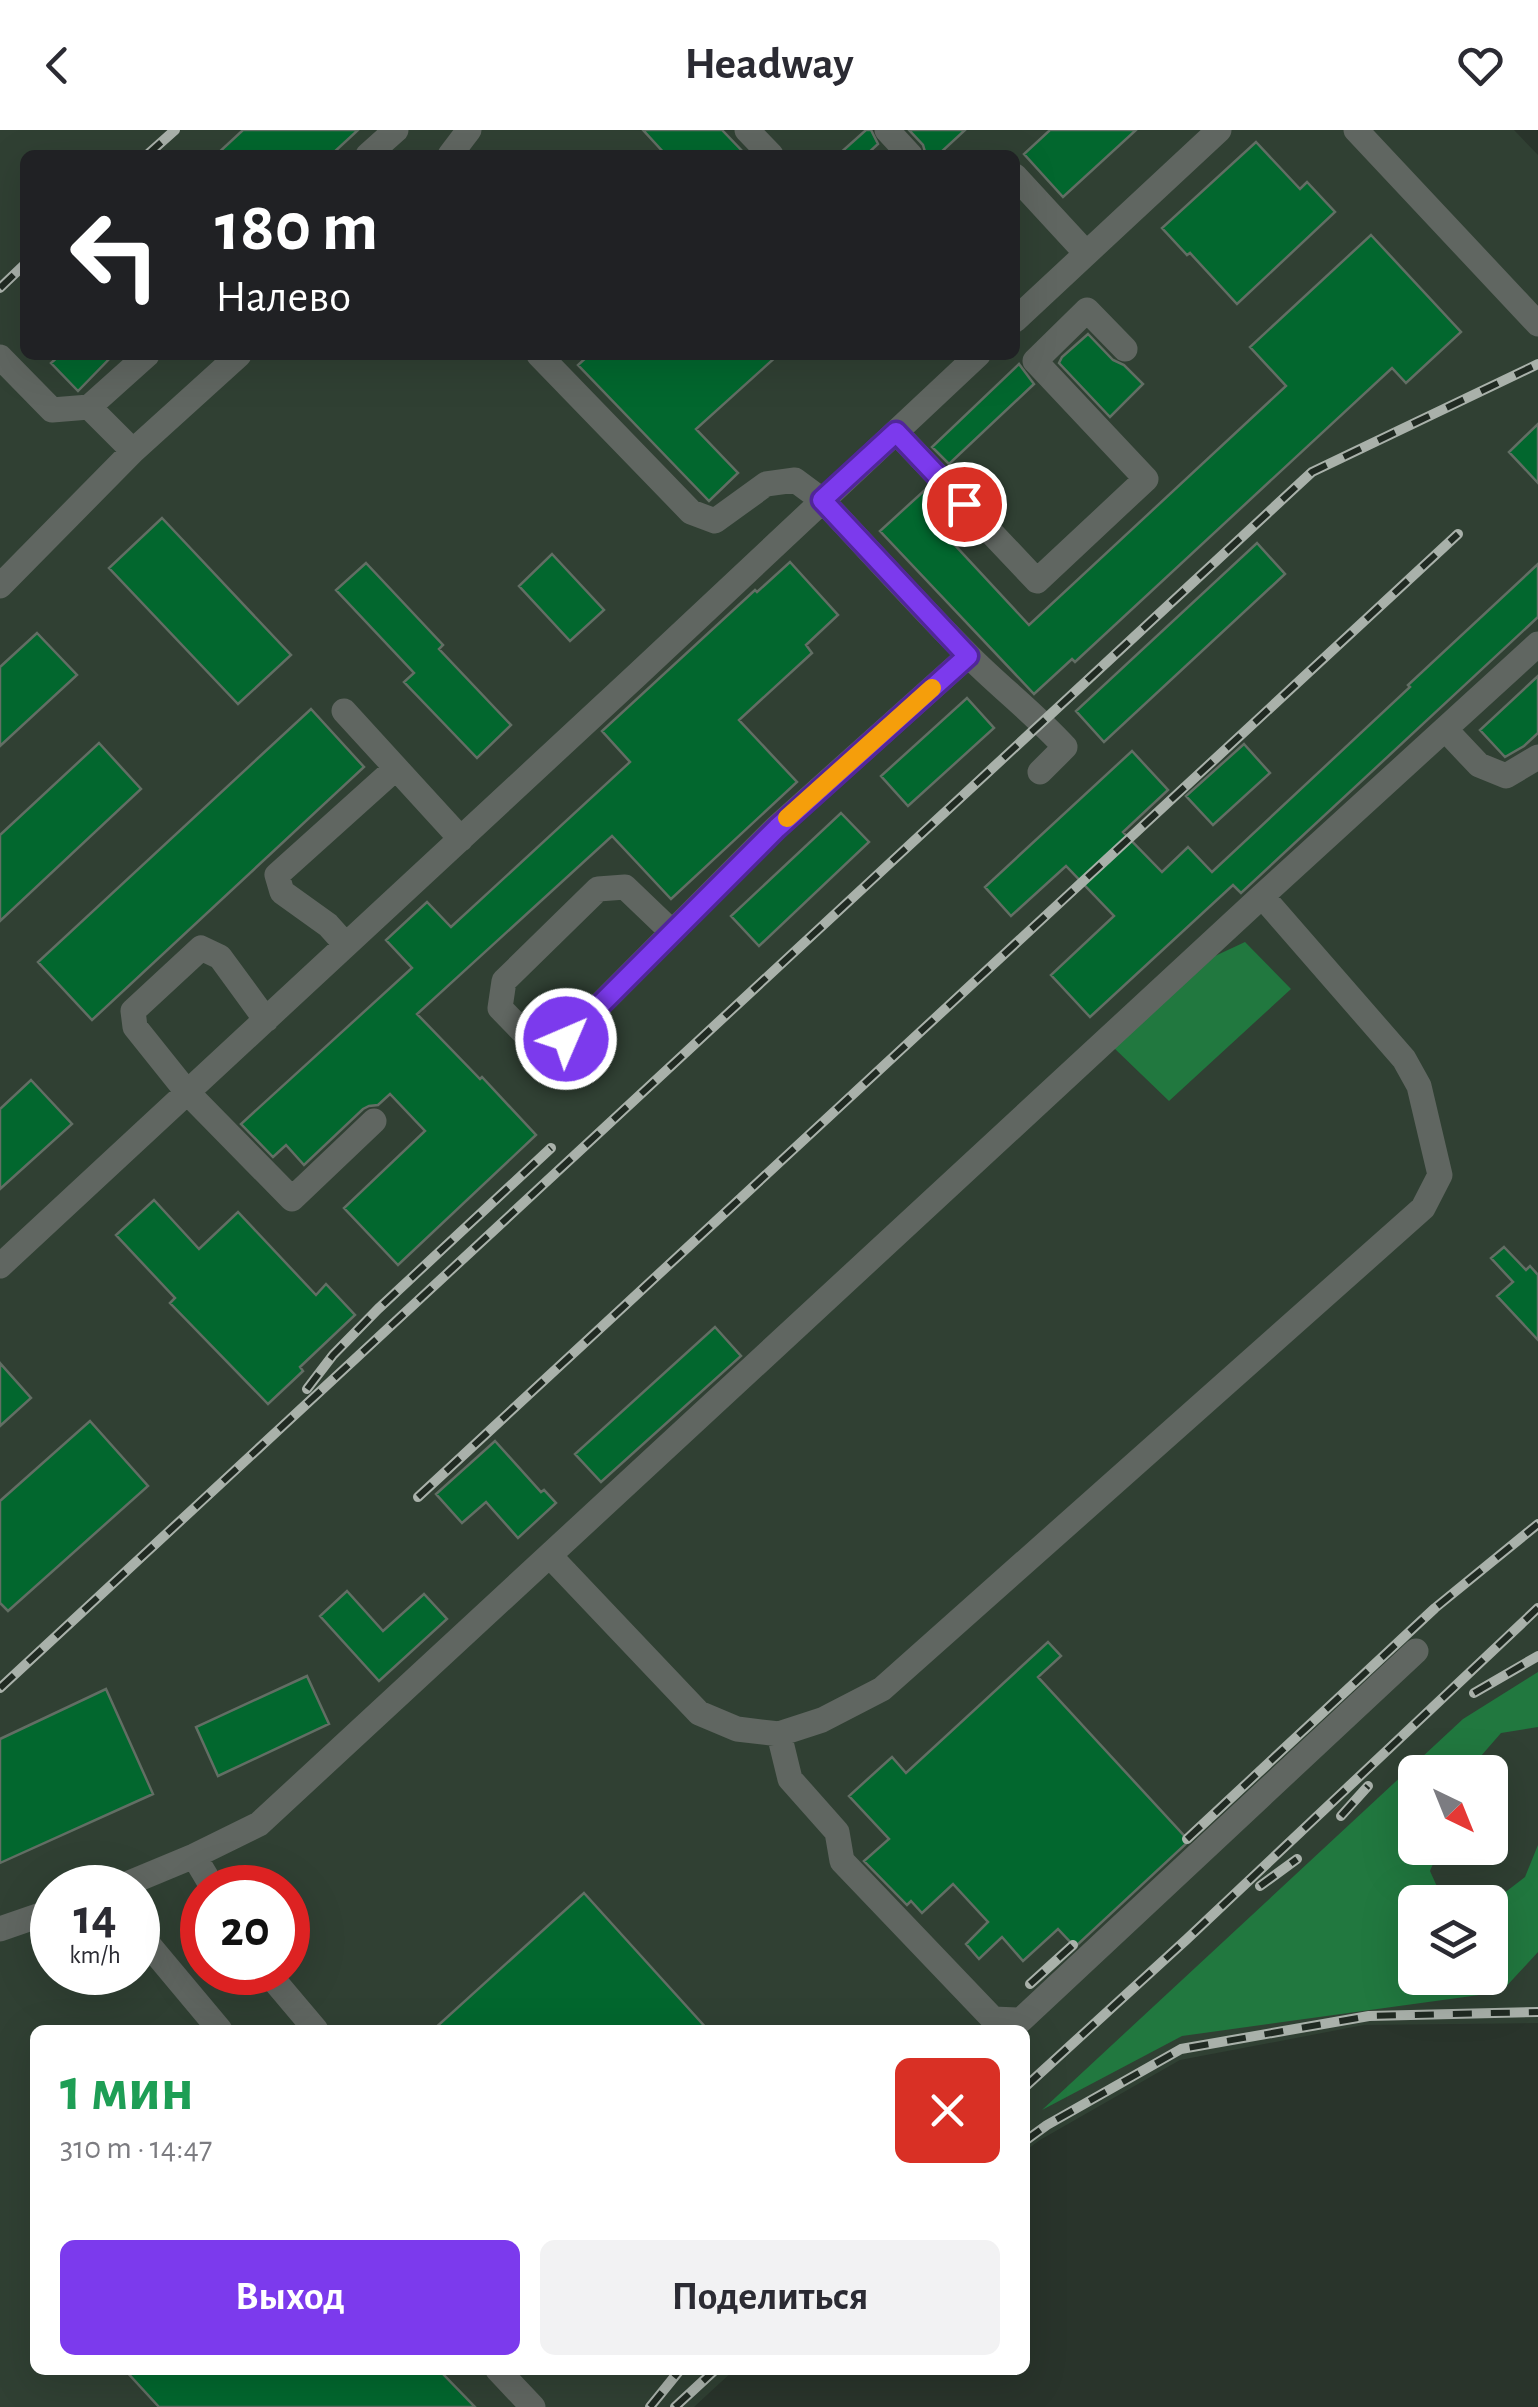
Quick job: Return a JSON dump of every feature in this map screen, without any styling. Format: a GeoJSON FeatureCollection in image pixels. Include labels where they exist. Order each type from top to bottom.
{"type":"FeatureCollection","features":[{"type":"Feature","properties":{"kind":"lane"},"geometry":{"type":"LineString","coordinates":[[374,150],[396,130]]}},
{"type":"Feature","properties":{"kind":"lane"},"geometry":{"type":"LineString","coordinates":[[454,150],[469,130]]}},
{"type":"Feature","properties":{"kind":"lane"},"geometry":{"type":"LineString","coordinates":[[748,130],[766,150]]}},
{"type":"Feature","properties":{"kind":"lane"},"geometry":{"type":"LineString","coordinates":[[887,130],[905,150]]}},
{"type":"Feature","properties":{"kind":"lane"},"geometry":{"type":"LineString","coordinates":[[1020,315],[1218,130]]}},
{"type":"Feature","properties":{"kind":"lane"},"geometry":{"type":"LineString","coordinates":[[1356,130],[1538,324]]}},
{"type":"Feature","properties":{"kind":"lane"},"geometry":{"type":"LineString","coordinates":[[1020,181],[1086,254]]}},
{"type":"Feature","properties":{"kind":"lane"},"geometry":{"type":"LineString","coordinates":[[896,432],[1037,581],[1146,479],[1034,361],[1088,310],[1124,349]]}},
{"type":"Feature","properties":{"kind":"lane"},"geometry":{"type":"LineString","coordinates":[[0,357],[52,410],[90,406],[141,360]]}},
{"type":"Feature","properties":{"kind":"lane"},"geometry":{"type":"LineString","coordinates":[[0,586],[134,452],[234,360]]}},
{"type":"Feature","properties":{"kind":"lane"},"geometry":{"type":"LineString","coordinates":[[544,360],[691,512],[716,521],[766,484],[795,480],[822,500],[968,656],[1065,747],[1040,772]]}},
{"type":"Feature","properties":{"kind":"lane"},"geometry":{"type":"LineString","coordinates":[[0,1266],[973,360]]}},
{"type":"Feature","properties":{"kind":"lane"},"geometry":{"type":"LineString","coordinates":[[90,406],[134,452]]}},
{"type":"Feature","properties":{"kind":"lane"},"geometry":{"type":"LineString","coordinates":[[160,1870],[259,1824],[1538,644]]}},
{"type":"Feature","properties":{"kind":"lane"},"geometry":{"type":"LineString","coordinates":[[672,932],[625,887],[598,889],[504,981],[500,1008],[537,1046],[566,1039],[777,828],[968,656]]}},
{"type":"Feature","properties":{"kind":"lane"},"geometry":{"type":"LineString","coordinates":[[344,711],[460,839]]}},
{"type":"Feature","properties":{"kind":"lane"},"geometry":{"type":"LineString","coordinates":[[1444,729],[1479,765],[1506,776],[1538,757]]}},
{"type":"Feature","properties":{"kind":"lane"},"geometry":{"type":"LineString","coordinates":[[346,944],[328,925],[282,892],[277,875],[396,768]]}},
{"type":"Feature","properties":{"kind":"lane"},"geometry":{"type":"LineString","coordinates":[[550,1556],[699,1713],[738,1729],[779,1734],[822,1720],[882,1689],[1423,1208],[1440,1175],[1412,1072],[1262,896]]}},
{"type":"Feature","properties":{"kind":"lane"},"geometry":{"type":"LineString","coordinates":[[266,1020],[220,958],[201,948],[133,1011],[135,1026],[188,1092],[292,1199],[374,1120]]}},
{"type":"Feature","properties":{"kind":"lane"},"geometry":{"type":"LineString","coordinates":[[779,1734],[790,1779],[837,1832],[842,1860],[993,2019],[1021,2020],[1416,1651]]}},
{"type":"Feature","properties":{"kind":"lane"},"geometry":{"type":"LineString","coordinates":[[194,1856],[199,1865]]}},
{"type":"Feature","properties":{"kind":"lane"},"geometry":{"type":"LineString","coordinates":[[0,1929],[30,1919]]}},
{"type":"Feature","properties":{"kind":"lane"},"geometry":{"type":"LineString","coordinates":[[160,1958],[216,2025]]}},
{"type":"Feature","properties":{"kind":"lane"},"geometry":{"type":"LineString","coordinates":[[286,1995],[312,2025]]}},
{"type":"Feature","properties":{"kind":"lane"},"geometry":{"type":"LineString","coordinates":[[503,2375],[533,2407]]}},
{"type":"Feature","properties":{"kind":"shaded area"},"geometry":{"type":"Polygon","coordinates":[[[0,130],[1514,130],[1538,155],[1538,2023],[1364,2025],[1180,2060],[1030,2147],[1030,2025],[30,2025],[30,2375],[729,2375],[694,2407],[0,2407],[0,130]]]}},
{"type":"Feature","properties":{"kind":"green space"},"geometry":{"type":"Polygon","coordinates":[[[1245,942],[1291,989],[1169,1101],[1113,1047],[1215,956],[1245,942]]]}},
{"type":"Feature","properties":{"kind":"green space"},"geometry":{"type":"Polygon","coordinates":[[[1538,1672],[1538,1727],[1501,1733],[1482,1755],[1424,1755],[1463,1719],[1538,1672]]]}},
{"type":"Feature","properties":{"kind":"green space"},"geometry":{"type":"Polygon","coordinates":[[[1398,1779],[1398,1865],[1433,1865],[1430,1871],[1436,1885],[1398,1885],[1398,1995],[1479,1995],[1182,2036],[1042,2110],[1398,1779]]]}},
{"type":"Feature","properties":{"kind":"green space"},"geometry":{"type":"Polygon","coordinates":[[[1538,1845],[1538,1952],[1508,1984],[1508,1890],[1525,1877],[1538,1845]]]}},
{"type":"Feature","properties":{"kind":"building"},"geometry":{"type":"Polygon","coordinates":[[[243,130],[358,130],[336,150],[221,150],[243,130]]]}},
{"type":"Feature","properties":{"kind":"building"},"geometry":{"type":"Polygon","coordinates":[[[643,130],[722,130],[741,150],[661,150],[643,130]]]}},
{"type":"Feature","properties":{"kind":"building"},"geometry":{"type":"Polygon","coordinates":[[[866,130],[871,130],[878,144],[871,150],[844,150],[866,130]]]}},
{"type":"Feature","properties":{"kind":"building"},"geometry":{"type":"Polygon","coordinates":[[[909,130],[965,130],[943,150],[924,150],[909,130]]]}},
{"type":"Feature","properties":{"kind":"building"},"geometry":{"type":"Polygon","coordinates":[[[1050,130],[1136,130],[1063,197],[1024,154],[1050,130]]]}},
{"type":"Feature","properties":{"kind":"building"},"geometry":{"type":"Polygon","coordinates":[[[1256,142],[1300,189],[1307,182],[1335,212],[1237,304],[1162,228],[1256,142]]]}},
{"type":"Feature","properties":{"kind":"building"},"geometry":{"type":"Polygon","coordinates":[[[1371,235],[1461,332],[1406,383],[1392,368],[1075,662],[1072,659],[1034,694],[880,531],[926,489],[953,517],[940,529],[1029,625],[1286,386],[1250,347],[1371,235]]]}},
{"type":"Feature","properties":{"kind":"building"},"geometry":{"type":"Polygon","coordinates":[[[1088,334],[1143,384],[1110,417],[1059,363],[1088,334]]]}},
{"type":"Feature","properties":{"kind":"building"},"geometry":{"type":"Polygon","coordinates":[[[54,360],[108,360],[78,391],[51,363],[54,360]]]}},
{"type":"Feature","properties":{"kind":"building"},"geometry":{"type":"Polygon","coordinates":[[[584,360],[772,360],[696,429],[738,473],[709,501],[578,365],[584,360]]]}},
{"type":"Feature","properties":{"kind":"building"},"geometry":{"type":"Polygon","coordinates":[[[1019,364],[1034,384],[949,464],[932,447],[1019,364]]]}},
{"type":"Feature","properties":{"kind":"building"},"geometry":{"type":"Polygon","coordinates":[[[1538,424],[1538,483],[1509,452],[1538,424]]]}},
{"type":"Feature","properties":{"kind":"building"},"geometry":{"type":"Polygon","coordinates":[[[162,518],[291,655],[238,704],[109,568],[162,518]]]}},
{"type":"Feature","properties":{"kind":"building"},"geometry":{"type":"Polygon","coordinates":[[[1257,543],[1285,574],[1104,742],[1076,711],[1257,543]]]}},
{"type":"Feature","properties":{"kind":"building"},"geometry":{"type":"Polygon","coordinates":[[[552,554],[604,610],[570,641],[519,586],[552,554]]]}},
{"type":"Feature","properties":{"kind":"building"},"geometry":{"type":"Polygon","coordinates":[[[790,562],[838,615],[806,645],[812,653],[739,720],[797,782],[671,899],[612,836],[417,1014],[536,1135],[398,1265],[344,1208],[425,1131],[390,1094],[378,1105],[363,1109],[304,1165],[286,1145],[273,1157],[241,1124],[412,968],[386,940],[427,902],[451,927],[630,762],[602,731],[790,562]]]}},
{"type":"Feature","properties":{"kind":"building"},"geometry":{"type":"Polygon","coordinates":[[[366,563],[511,725],[477,758],[404,682],[414,673],[336,590],[366,563]]]}},
{"type":"Feature","properties":{"kind":"building"},"geometry":{"type":"Polygon","coordinates":[[[1538,564],[1538,617],[1241,893],[1233,885],[1090,1017],[1051,975],[1114,916],[1066,866],[1011,916],[985,887],[1132,751],[1168,790],[1123,832],[1162,872],[1188,847],[1212,872],[1538,564]]]}},
{"type":"Feature","properties":{"kind":"building"},"geometry":{"type":"Polygon","coordinates":[[[37,633],[77,675],[0,746],[0,667],[37,633]]]}},
{"type":"Feature","properties":{"kind":"building"},"geometry":{"type":"Polygon","coordinates":[[[1538,676],[1538,733],[1505,757],[1480,730],[1538,676]]]}},
{"type":"Feature","properties":{"kind":"building"},"geometry":{"type":"Polygon","coordinates":[[[967,698],[994,728],[908,806],[881,776],[967,698]]]}},
{"type":"Feature","properties":{"kind":"building"},"geometry":{"type":"Polygon","coordinates":[[[311,709],[364,767],[92,1020],[38,962],[311,709]]]}},
{"type":"Feature","properties":{"kind":"building"},"geometry":{"type":"Polygon","coordinates":[[[99,743],[141,789],[0,921],[0,835],[99,743]]]}},
{"type":"Feature","properties":{"kind":"building"},"geometry":{"type":"Polygon","coordinates":[[[1244,744],[1270,773],[1213,825],[1186,796],[1244,744]]]}},
{"type":"Feature","properties":{"kind":"building"},"geometry":{"type":"Polygon","coordinates":[[[841,813],[869,842],[759,946],[731,916],[841,813]]]}},
{"type":"Feature","properties":{"kind":"building"},"geometry":{"type":"Polygon","coordinates":[[[31,1080],[72,1124],[0,1189],[0,1109],[31,1080]]]}},
{"type":"Feature","properties":{"kind":"building"},"geometry":{"type":"Polygon","coordinates":[[[154,1200],[199,1249],[238,1212],[316,1295],[326,1284],[355,1315],[268,1404],[170,1303],[175,1298],[116,1235],[154,1200]]]}},
{"type":"Feature","properties":{"kind":"building"},"geometry":{"type":"Polygon","coordinates":[[[1504,1247],[1526,1270],[1530,1266],[1538,1275],[1538,1340],[1497,1296],[1513,1282],[1491,1258],[1504,1247]]]}},
{"type":"Feature","properties":{"kind":"building"},"geometry":{"type":"Polygon","coordinates":[[[715,1327],[741,1356],[601,1482],[575,1454],[715,1327]]]}},
{"type":"Feature","properties":{"kind":"building"},"geometry":{"type":"Polygon","coordinates":[[[0,1363],[31,1398],[0,1426],[0,1363]]]}},
{"type":"Feature","properties":{"kind":"building"},"geometry":{"type":"Polygon","coordinates":[[[90,1421],[148,1486],[8,1611],[0,1603],[0,1501],[90,1421]]]}},
{"type":"Feature","properties":{"kind":"building"},"geometry":{"type":"Polygon","coordinates":[[[495,1441],[556,1503],[518,1538],[486,1502],[462,1523],[436,1494],[495,1441]]]}},
{"type":"Feature","properties":{"kind":"building"},"geometry":{"type":"Polygon","coordinates":[[[347,1591],[383,1631],[424,1594],[447,1619],[379,1681],[320,1616],[347,1591]]]}},
{"type":"Feature","properties":{"kind":"building"},"geometry":{"type":"Polygon","coordinates":[[[1048,1642],[1061,1656],[1038,1677],[1189,1841],[1075,1947],[1058,1929],[1023,1961],[1002,1937],[979,1959],[966,1944],[988,1922],[953,1884],[922,1913],[911,1901],[907,1905],[864,1861],[889,1839],[849,1796],[892,1757],[906,1773],[1048,1642]]]}},
{"type":"Feature","properties":{"kind":"building"},"geometry":{"type":"Polygon","coordinates":[[[307,1676],[329,1724],[218,1776],[196,1727],[307,1676]]]}},
{"type":"Feature","properties":{"kind":"building"},"geometry":{"type":"Polygon","coordinates":[[[106,1689],[153,1794],[0,1863],[0,1739],[106,1689]]]}},
{"type":"Feature","properties":{"kind":"building"},"geometry":{"type":"Polygon","coordinates":[[[584,1893],[703,2025],[439,2025],[584,1893]]]}},
{"type":"Feature","properties":{"kind":"building"},"geometry":{"type":"Polygon","coordinates":[[[130,2375],[444,2375],[475,2407],[159,2407],[130,2375]]]}},
{"type":"Feature","properties":{"kind":"railway"},"geometry":{"type":"LineString","coordinates":[[153,150],[175,130]]}},
{"type":"Feature","properties":{"kind":"railway"},"geometry":{"type":"LineString","coordinates":[[0,288],[20,269]]}},
{"type":"Feature","properties":{"kind":"railway"},"geometry":{"type":"LineString","coordinates":[[0,1688],[1312,472],[1538,364]]}},
{"type":"Feature","properties":{"kind":"railway"},"geometry":{"type":"LineString","coordinates":[[418,1497],[1458,534]]}},
{"type":"Feature","properties":{"kind":"railway"},"geometry":{"type":"LineString","coordinates":[[307,1389],[333,1355],[378,1309],[551,1148]]}},
{"type":"Feature","properties":{"kind":"railway"},"geometry":{"type":"LineString","coordinates":[[1187,1839],[1435,1608],[1538,1524]]}},
{"type":"Feature","properties":{"kind":"railway"},"geometry":{"type":"LineString","coordinates":[[1030,2082],[1538,1608]]}},
{"type":"Feature","properties":{"kind":"railway"},"geometry":{"type":"LineString","coordinates":[[1474,1693],[1538,1656]]}},
{"type":"Feature","properties":{"kind":"railway"},"geometry":{"type":"LineString","coordinates":[[1341,1816],[1368,1786]]}},
{"type":"Feature","properties":{"kind":"railway"},"geometry":{"type":"LineString","coordinates":[[1260,1886],[1297,1859]]}},
{"type":"Feature","properties":{"kind":"railway"},"geometry":{"type":"LineString","coordinates":[[1030,1984],[1073,1945]]}},
{"type":"Feature","properties":{"kind":"railway"},"geometry":{"type":"LineString","coordinates":[[1030,2137],[1181,2049],[1369,2016],[1538,2012]]}},
{"type":"Feature","properties":{"kind":"railway"},"geometry":{"type":"LineString","coordinates":[[650,2407],[676,2375]]}},
{"type":"Feature","properties":{"kind":"railway"},"geometry":{"type":"LineString","coordinates":[[675,2407],[710,2375]]}},
{"type":"Feature","properties":{"kind":"slow traffic"},"geometry":{"type":"LineString","coordinates":[[787,818],[932,688]]}},
{"type":"Feature","properties":{"kind":"route"},"geometry":{"type":"LineString","coordinates":[[566,1039],[777,828],[968,656],[822,500],[896,432],[964,504]]}}]}
